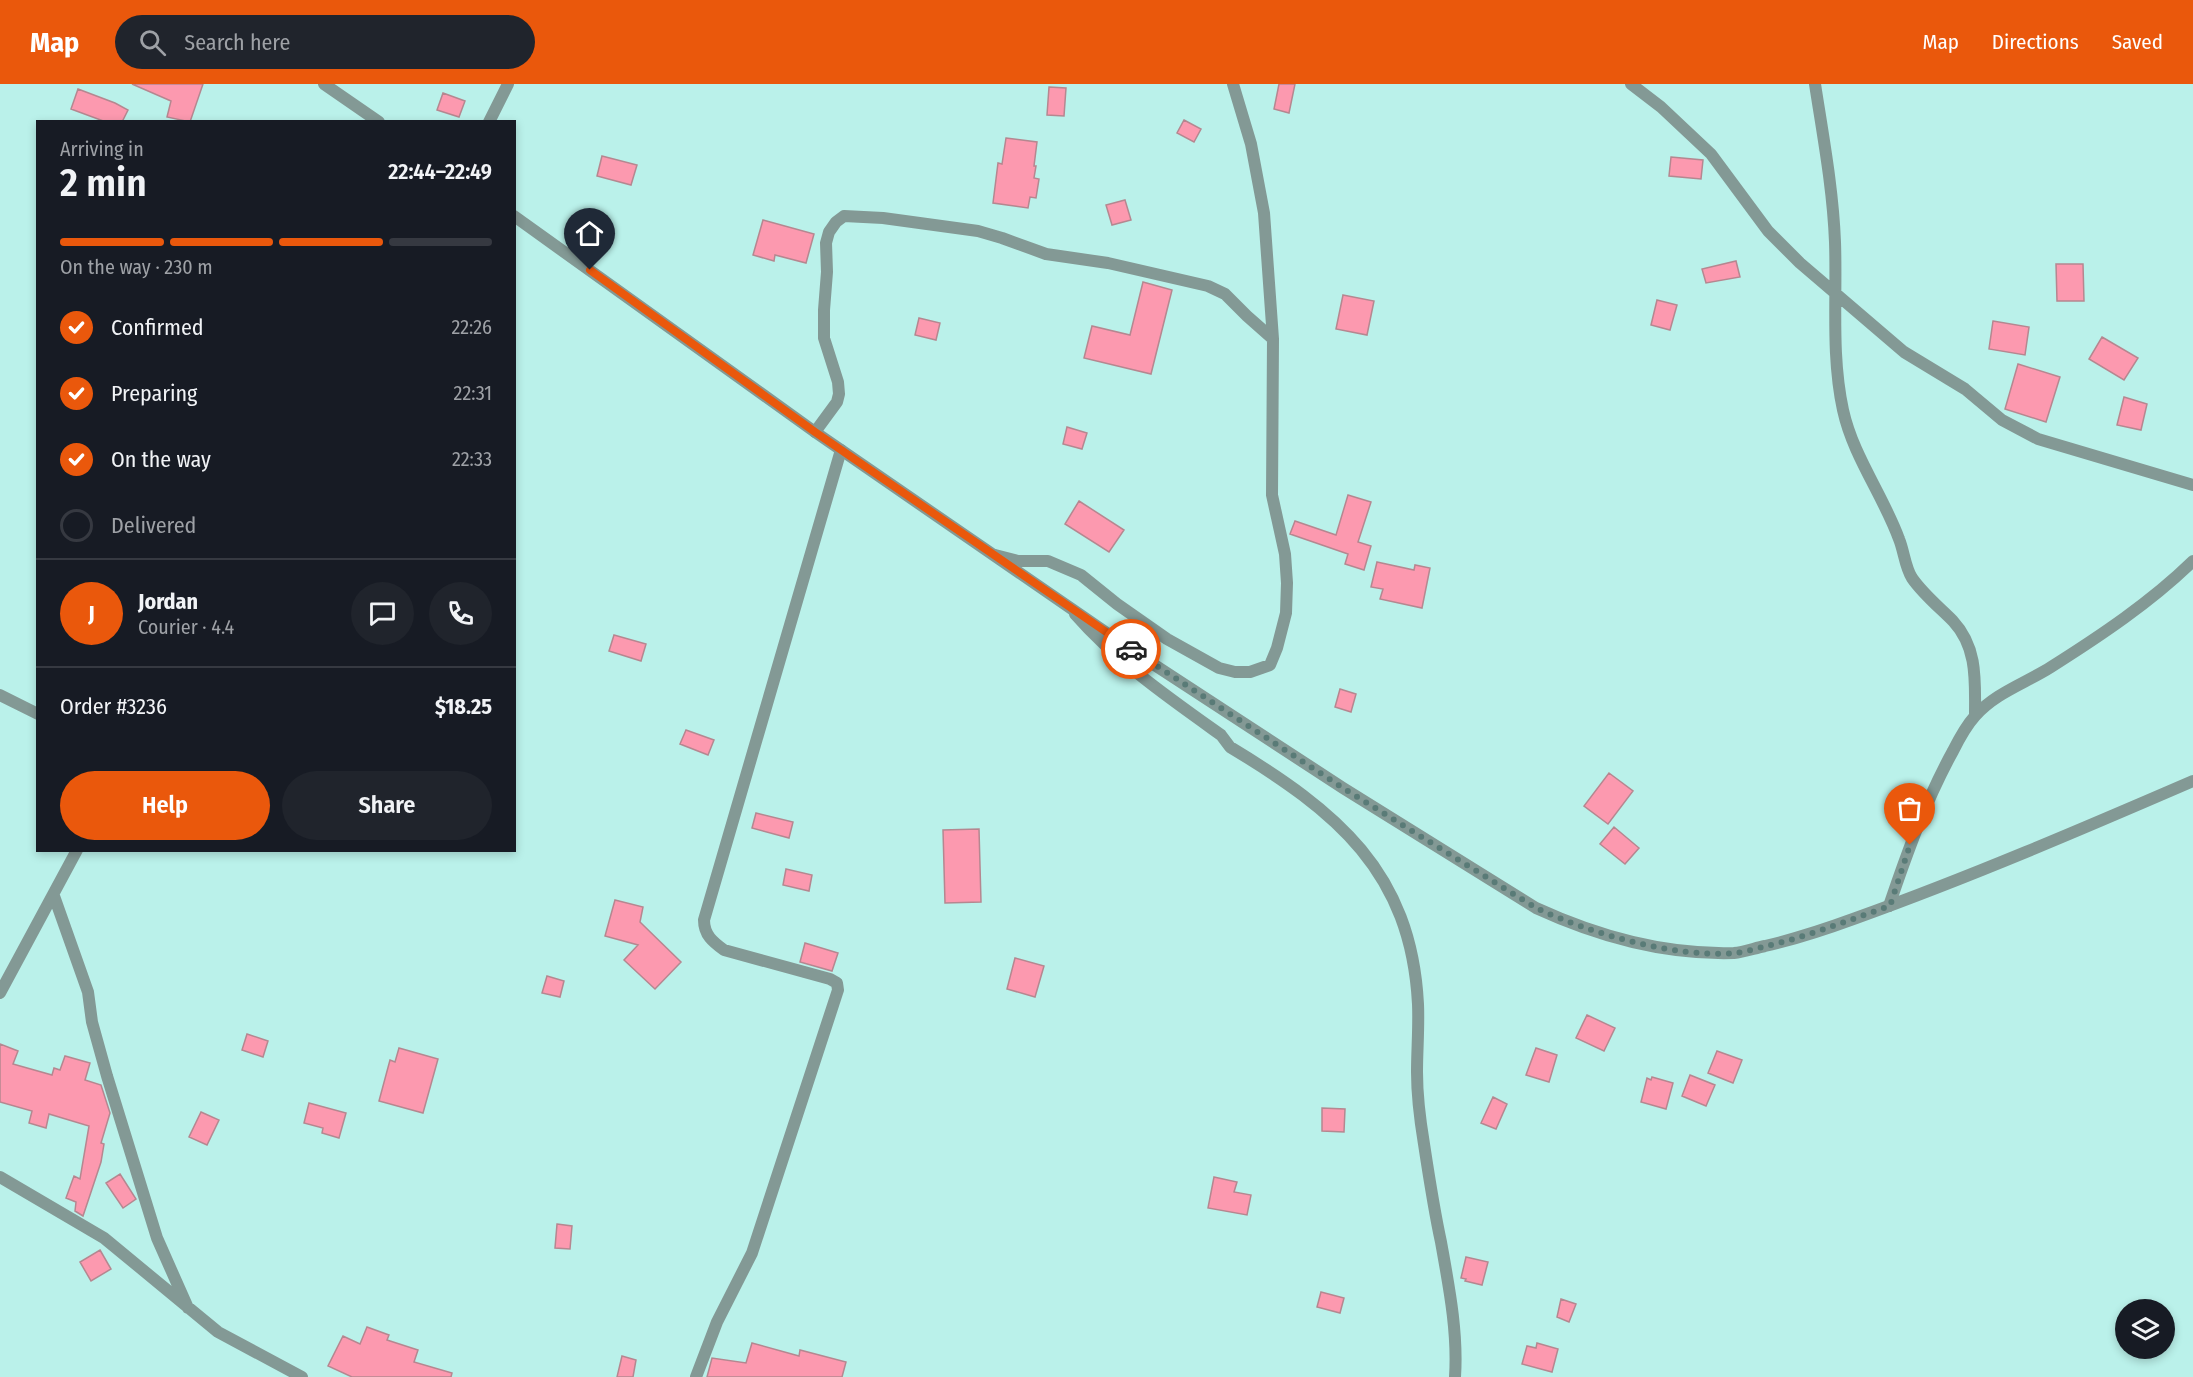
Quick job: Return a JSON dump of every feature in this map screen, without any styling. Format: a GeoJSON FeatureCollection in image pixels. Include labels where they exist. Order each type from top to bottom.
{"type":"FeatureCollection","features":[{"type":"Feature","properties":{"kind":"street"},"geometry":{"type":"LineString","coordinates":[[324,84],[376,120]]}},
{"type":"Feature","properties":{"kind":"street"},"geometry":{"type":"LineString","coordinates":[[490,120],[508,84]]}},
{"type":"Feature","properties":{"kind":"street"},"geometry":{"type":"LineString","coordinates":[[995,555],[1018,561],[1047,561],[1081,575],[1167,639],[1219,668],[1235,672],[1250,672],[1270,665],[1286,613],[1287,583],[1285,554],[1272,495],[1273,339],[1264,213],[1251,144],[1233,84]]}},
{"type":"Feature","properties":{"kind":"street"},"geometry":{"type":"LineString","coordinates":[[1631,84],[1661,107],[1704,148],[1768,231],[1800,263],[1904,352],[1965,389],[2017,430],[2038,440],[2193,485]]}},
{"type":"Feature","properties":{"kind":"street"},"geometry":{"type":"LineString","coordinates":[[1815,84],[1825,142],[1833,219],[1834,290],[1843,410],[1852,442],[1880,493],[1911,576],[1965,637],[1975,667],[1975,716]]}},
{"type":"Feature","properties":{"kind":"street"},"geometry":{"type":"LineString","coordinates":[[815,432],[837,402],[839,394],[838,382],[824,338],[824,310],[827,272],[826,243],[829,232],[844,216],[883,218],[978,231],[1046,254],[1108,263],[1208,286],[1225,294],[1273,339]]}},
{"type":"Feature","properties":{"kind":"street"},"geometry":{"type":"LineString","coordinates":[[516,217],[815,432],[1067,605],[1343,788],[1536,908],[1562,920],[1642,944],[1691,952],[1736,953],[1796,939],[1890,906],[2039,847],[2193,781]]}},
{"type":"Feature","properties":{"kind":"street"},"geometry":{"type":"LineString","coordinates":[[696,1377],[717,1322],[752,1253],[838,990],[837,983],[830,979],[724,950],[705,932],[704,921],[841,450]]}},
{"type":"Feature","properties":{"kind":"street"},"geometry":{"type":"LineString","coordinates":[[1890,906],[1917,827],[1939,777],[1958,741],[1975,716],[2008,690],[2048,669],[2087,644],[2137,608],[2193,561]]}},
{"type":"Feature","properties":{"kind":"street"},"geometry":{"type":"LineString","coordinates":[[1067,605],[1097,639],[1125,664],[1221,735],[1230,747],[1309,798],[1345,830],[1380,872],[1391,891],[1407,937],[1418,1004],[1418,1106],[1450,1294],[1455,1338],[1455,1377]]}},
{"type":"Feature","properties":{"kind":"street"},"geometry":{"type":"LineString","coordinates":[[0,695],[36,713]]}},
{"type":"Feature","properties":{"kind":"street"},"geometry":{"type":"LineString","coordinates":[[0,993],[76,852]]}},
{"type":"Feature","properties":{"kind":"street"},"geometry":{"type":"LineString","coordinates":[[54,896],[88,992],[107,1076],[154,1229],[188,1308]]}},
{"type":"Feature","properties":{"kind":"street"},"geometry":{"type":"LineString","coordinates":[[0,1177],[104,1238],[218,1332],[302,1377]]}},
{"type":"Feature","properties":{"kind":"building"},"geometry":{"type":"Polygon","coordinates":[[[132,84],[203,84],[191,120],[167,117],[171,101],[132,84]]]}},
{"type":"Feature","properties":{"kind":"building"},"geometry":{"type":"Polygon","coordinates":[[[1279,84],[1295,84],[1289,113],[1274,109],[1279,84]]]}},
{"type":"Feature","properties":{"kind":"building"},"geometry":{"type":"Polygon","coordinates":[[[1049,87],[1066,88],[1064,116],[1047,115],[1049,87]]]}},
{"type":"Feature","properties":{"kind":"building"},"geometry":{"type":"Polygon","coordinates":[[[78,89],[128,110],[123,120],[101,120],[71,109],[78,89]]]}},
{"type":"Feature","properties":{"kind":"building"},"geometry":{"type":"Polygon","coordinates":[[[443,93],[465,101],[459,117],[437,110],[443,93]]]}},
{"type":"Feature","properties":{"kind":"building"},"geometry":{"type":"Polygon","coordinates":[[[1184,120],[1201,129],[1194,142],[1177,133],[1184,120]]]}},
{"type":"Feature","properties":{"kind":"building"},"geometry":{"type":"Polygon","coordinates":[[[1006,138],[1037,142],[1034,178],[1039,179],[1036,198],[1030,197],[1028,208],[993,203],[998,163],[1002,164],[1006,138]]]}},
{"type":"Feature","properties":{"kind":"building"},"geometry":{"type":"Polygon","coordinates":[[[602,156],[637,165],[631,185],[597,176],[602,156]]]}},
{"type":"Feature","properties":{"kind":"building"},"geometry":{"type":"Polygon","coordinates":[[[1671,157],[1703,160],[1701,179],[1669,176],[1671,157]]]}},
{"type":"Feature","properties":{"kind":"building"},"geometry":{"type":"Polygon","coordinates":[[[1125,200],[1131,220],[1112,225],[1106,205],[1125,200]]]}},
{"type":"Feature","properties":{"kind":"building"},"geometry":{"type":"Polygon","coordinates":[[[763,220],[814,234],[806,263],[775,255],[774,261],[753,255],[763,220]]]}},
{"type":"Feature","properties":{"kind":"building"},"geometry":{"type":"Polygon","coordinates":[[[1736,261],[1740,277],[1706,283],[1702,269],[1736,261]]]}},
{"type":"Feature","properties":{"kind":"building"},"geometry":{"type":"Polygon","coordinates":[[[2056,264],[2083,264],[2084,301],[2057,301],[2056,264]]]}},
{"type":"Feature","properties":{"kind":"building"},"geometry":{"type":"Polygon","coordinates":[[[1143,282],[1172,290],[1151,374],[1084,358],[1092,326],[1130,335],[1143,282]]]}},
{"type":"Feature","properties":{"kind":"building"},"geometry":{"type":"Polygon","coordinates":[[[1343,295],[1374,301],[1367,335],[1336,329],[1343,295]]]}},
{"type":"Feature","properties":{"kind":"building"},"geometry":{"type":"Polygon","coordinates":[[[1657,300],[1677,305],[1670,330],[1651,325],[1657,300]]]}},
{"type":"Feature","properties":{"kind":"building"},"geometry":{"type":"Polygon","coordinates":[[[919,318],[940,323],[936,340],[915,335],[919,318]]]}},
{"type":"Feature","properties":{"kind":"building"},"geometry":{"type":"Polygon","coordinates":[[[1993,321],[2029,327],[2025,355],[1989,349],[1993,321]]]}},
{"type":"Feature","properties":{"kind":"building"},"geometry":{"type":"Polygon","coordinates":[[[2102,337],[2138,358],[2124,380],[2089,359],[2102,337]]]}},
{"type":"Feature","properties":{"kind":"building"},"geometry":{"type":"Polygon","coordinates":[[[2018,364],[2060,377],[2046,422],[2005,409],[2018,364]]]}},
{"type":"Feature","properties":{"kind":"building"},"geometry":{"type":"Polygon","coordinates":[[[2124,397],[2147,404],[2141,430],[2117,425],[2124,397]]]}},
{"type":"Feature","properties":{"kind":"building"},"geometry":{"type":"Polygon","coordinates":[[[1067,427],[1087,433],[1082,449],[1063,444],[1067,427]]]}},
{"type":"Feature","properties":{"kind":"building"},"geometry":{"type":"Polygon","coordinates":[[[1348,495],[1371,502],[1358,542],[1371,546],[1364,570],[1345,564],[1348,554],[1290,534],[1295,521],[1336,535],[1348,495]]]}},
{"type":"Feature","properties":{"kind":"building"},"geometry":{"type":"Polygon","coordinates":[[[1079,501],[1124,530],[1109,552],[1065,524],[1079,501]]]}},
{"type":"Feature","properties":{"kind":"building"},"geometry":{"type":"Polygon","coordinates":[[[1377,562],[1414,570],[1415,565],[1430,568],[1422,608],[1380,599],[1383,589],[1371,587],[1377,562]]]}},
{"type":"Feature","properties":{"kind":"building"},"geometry":{"type":"Polygon","coordinates":[[[614,635],[646,644],[641,661],[609,651],[614,635]]]}},
{"type":"Feature","properties":{"kind":"building"},"geometry":{"type":"Polygon","coordinates":[[[1340,689],[1356,694],[1351,712],[1335,707],[1340,689]]]}},
{"type":"Feature","properties":{"kind":"building"},"geometry":{"type":"Polygon","coordinates":[[[686,730],[714,740],[708,755],[680,744],[686,730]]]}},
{"type":"Feature","properties":{"kind":"building"},"geometry":{"type":"Polygon","coordinates":[[[1609,773],[1633,791],[1608,824],[1584,806],[1609,773]]]}},
{"type":"Feature","properties":{"kind":"building"},"geometry":{"type":"Polygon","coordinates":[[[756,813],[793,822],[789,838],[752,828],[756,813]]]}},
{"type":"Feature","properties":{"kind":"building"},"geometry":{"type":"Polygon","coordinates":[[[1614,827],[1639,848],[1625,864],[1600,844],[1614,827]]]}},
{"type":"Feature","properties":{"kind":"building"},"geometry":{"type":"Polygon","coordinates":[[[979,829],[981,902],[945,903],[943,830],[979,829]]]}},
{"type":"Feature","properties":{"kind":"building"},"geometry":{"type":"Polygon","coordinates":[[[786,869],[812,875],[809,891],[783,885],[786,869]]]}},
{"type":"Feature","properties":{"kind":"building"},"geometry":{"type":"Polygon","coordinates":[[[615,900],[643,907],[640,922],[681,962],[655,989],[624,960],[638,945],[605,936],[615,900]]]}},
{"type":"Feature","properties":{"kind":"building"},"geometry":{"type":"Polygon","coordinates":[[[805,943],[838,953],[832,971],[800,962],[805,943]]]}},
{"type":"Feature","properties":{"kind":"building"},"geometry":{"type":"Polygon","coordinates":[[[1015,958],[1044,966],[1035,997],[1007,989],[1015,958]]]}},
{"type":"Feature","properties":{"kind":"building"},"geometry":{"type":"Polygon","coordinates":[[[547,976],[564,981],[560,997],[542,993],[547,976]]]}},
{"type":"Feature","properties":{"kind":"building"},"geometry":{"type":"Polygon","coordinates":[[[1587,1015],[1615,1028],[1604,1051],[1576,1038],[1587,1015]]]}},
{"type":"Feature","properties":{"kind":"building"},"geometry":{"type":"Polygon","coordinates":[[[247,1034],[268,1041],[263,1057],[242,1050],[247,1034]]]}},
{"type":"Feature","properties":{"kind":"building"},"geometry":{"type":"Polygon","coordinates":[[[0,1044],[18,1051],[13,1064],[52,1075],[54,1068],[60,1070],[65,1056],[90,1063],[85,1080],[101,1085],[110,1113],[101,1143],[104,1144],[101,1162],[83,1216],[75,1211],[76,1202],[66,1198],[74,1176],[80,1179],[89,1126],[49,1114],[46,1128],[29,1123],[32,1111],[0,1102],[0,1044]]]}},
{"type":"Feature","properties":{"kind":"building"},"geometry":{"type":"Polygon","coordinates":[[[399,1048],[438,1059],[423,1113],[379,1101],[390,1060],[395,1062],[399,1048]]]}},
{"type":"Feature","properties":{"kind":"building"},"geometry":{"type":"Polygon","coordinates":[[[1536,1048],[1557,1055],[1549,1082],[1526,1075],[1536,1048]]]}},
{"type":"Feature","properties":{"kind":"building"},"geometry":{"type":"Polygon","coordinates":[[[1717,1051],[1742,1060],[1733,1083],[1708,1073],[1717,1051]]]}},
{"type":"Feature","properties":{"kind":"building"},"geometry":{"type":"Polygon","coordinates":[[[1690,1075],[1715,1085],[1706,1106],[1682,1096],[1690,1075]]]}},
{"type":"Feature","properties":{"kind":"building"},"geometry":{"type":"Polygon","coordinates":[[[1652,1077],[1673,1083],[1666,1109],[1641,1102],[1647,1078],[1651,1080],[1652,1077]]]}},
{"type":"Feature","properties":{"kind":"building"},"geometry":{"type":"Polygon","coordinates":[[[1493,1097],[1507,1104],[1496,1129],[1481,1123],[1493,1097]]]}},
{"type":"Feature","properties":{"kind":"building"},"geometry":{"type":"Polygon","coordinates":[[[309,1103],[346,1113],[339,1138],[322,1133],[323,1128],[304,1123],[309,1103]]]}},
{"type":"Feature","properties":{"kind":"building"},"geometry":{"type":"Polygon","coordinates":[[[1322,1108],[1345,1109],[1344,1132],[1322,1131],[1322,1108]]]}},
{"type":"Feature","properties":{"kind":"building"},"geometry":{"type":"Polygon","coordinates":[[[201,1112],[219,1120],[207,1145],[189,1137],[201,1112]]]}},
{"type":"Feature","properties":{"kind":"building"},"geometry":{"type":"Polygon","coordinates":[[[120,1174],[136,1199],[123,1208],[106,1183],[120,1174]]]}},
{"type":"Feature","properties":{"kind":"building"},"geometry":{"type":"Polygon","coordinates":[[[1214,1177],[1237,1182],[1234,1192],[1251,1195],[1247,1215],[1208,1208],[1214,1177]]]}},
{"type":"Feature","properties":{"kind":"building"},"geometry":{"type":"Polygon","coordinates":[[[557,1224],[572,1226],[570,1249],[555,1248],[557,1224]]]}},
{"type":"Feature","properties":{"kind":"building"},"geometry":{"type":"Polygon","coordinates":[[[100,1250],[111,1269],[91,1281],[80,1262],[100,1250]]]}},
{"type":"Feature","properties":{"kind":"building"},"geometry":{"type":"Polygon","coordinates":[[[1466,1257],[1488,1262],[1482,1285],[1461,1278],[1466,1257]]]}},
{"type":"Feature","properties":{"kind":"building"},"geometry":{"type":"Polygon","coordinates":[[[1321,1292],[1344,1298],[1340,1313],[1317,1307],[1321,1292]]]}},
{"type":"Feature","properties":{"kind":"building"},"geometry":{"type":"Polygon","coordinates":[[[1561,1299],[1576,1304],[1569,1322],[1557,1317],[1561,1299]]]}},
{"type":"Feature","properties":{"kind":"building"},"geometry":{"type":"Polygon","coordinates":[[[367,1327],[389,1335],[387,1340],[418,1350],[414,1362],[452,1373],[451,1377],[352,1377],[328,1366],[343,1336],[360,1344],[367,1327]]]}},
{"type":"Feature","properties":{"kind":"building"},"geometry":{"type":"Polygon","coordinates":[[[752,1343],[799,1356],[800,1350],[846,1362],[842,1377],[707,1377],[712,1358],[746,1363],[752,1343]]]}},
{"type":"Feature","properties":{"kind":"building"},"geometry":{"type":"Polygon","coordinates":[[[1537,1343],[1558,1349],[1552,1372],[1522,1364],[1527,1346],[1536,1348],[1537,1343]]]}},
{"type":"Feature","properties":{"kind":"building"},"geometry":{"type":"Polygon","coordinates":[[[622,1356],[636,1360],[633,1377],[617,1377],[622,1356]]]}},
{"type":"Feature","properties":{"kind":"way so far"},"geometry":{"type":"LineString","coordinates":[[1131,649],[1343,788],[1536,908],[1562,920],[1642,944],[1691,952],[1736,953],[1796,939],[1890,906],[1910,845]]}},
{"type":"Feature","properties":{"kind":"route"},"geometry":{"type":"LineString","coordinates":[[590,270],[815,432],[1131,649]]}}]}
